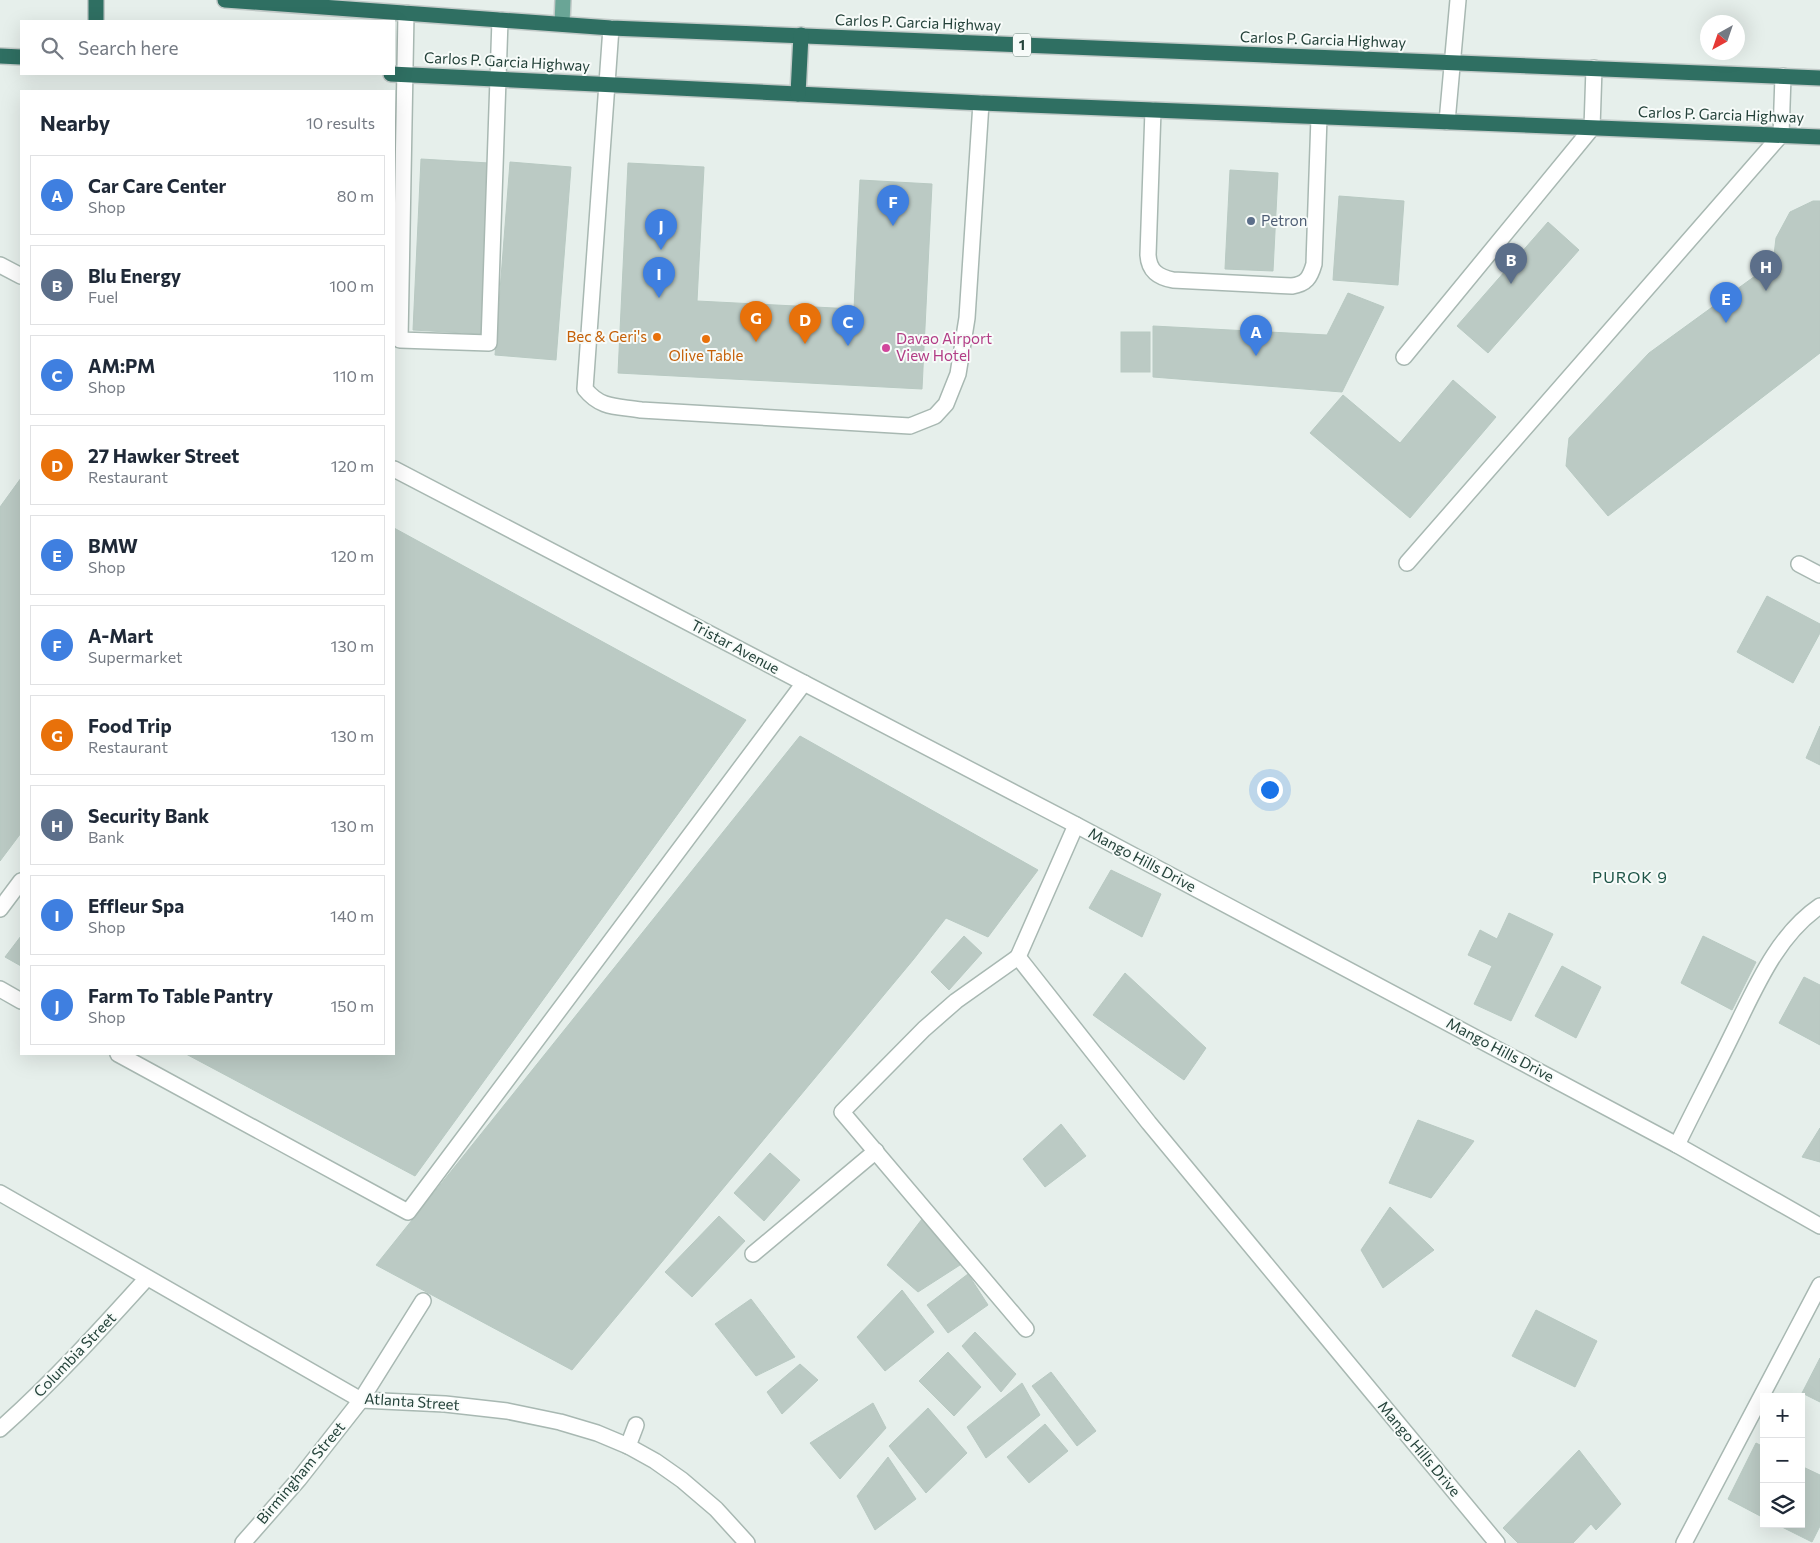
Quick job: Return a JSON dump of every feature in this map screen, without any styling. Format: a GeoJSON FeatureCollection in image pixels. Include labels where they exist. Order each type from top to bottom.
{"type":"FeatureCollection","features":[{"type":"Feature","properties":{"kind":"highway"},"geometry":{"type":"LineString","coordinates":[[96,0],[96,20]]}},
{"type":"Feature","properties":{"kind":"highway","name":"Carlos P. Garcia Highway"},"geometry":{"type":"LineString","coordinates":[[225,0],[611,28],[1820,78]]}},
{"type":"Feature","properties":{"kind":"highway"},"geometry":{"type":"LineString","coordinates":[[798,94],[801,35]]}},
{"type":"Feature","properties":{"kind":"highway"},"geometry":{"type":"LineString","coordinates":[[0,56],[20,57]]}},
{"type":"Feature","properties":{"kind":"highway","name":"Carlos P. Garcia Highway"},"geometry":{"type":"LineString","coordinates":[[399,74],[981,103],[1820,137]]}},
{"type":"Feature","properties":{"kind":"main road"},"geometry":{"type":"LineString","coordinates":[[562,24],[563,0]]}},
{"type":"Feature","properties":{"kind":"street"},"geometry":{"type":"LineString","coordinates":[[1447,122],[1458,0]]}},
{"type":"Feature","properties":{"kind":"street"},"geometry":{"type":"LineString","coordinates":[[406,13],[399,74],[400,340],[489,343],[500,20]]}},
{"type":"Feature","properties":{"kind":"street"},"geometry":{"type":"LineString","coordinates":[[611,28],[585,389],[601,404],[641,410],[910,426],[935,416],[946,404],[958,374],[967,318],[981,103]]}},
{"type":"Feature","properties":{"kind":"street"},"geometry":{"type":"LineString","coordinates":[[1404,357],[1592,128],[1594,68]]}},
{"type":"Feature","properties":{"kind":"street"},"geometry":{"type":"LineString","coordinates":[[1407,563],[1781,135],[1783,76]]}},
{"type":"Feature","properties":{"kind":"street"},"geometry":{"type":"LineString","coordinates":[[1153,110],[1148,255],[1153,272],[1162,278],[1173,280],[1292,286],[1301,285],[1307,281],[1314,264],[1318,117]]}},
{"type":"Feature","properties":{"kind":"street"},"geometry":{"type":"LineString","coordinates":[[0,265],[20,275]]}},
{"type":"Feature","properties":{"kind":"street","name":"Tristar Avenue"},"geometry":{"type":"LineString","coordinates":[[395,470],[1076,825]]}},
{"type":"Feature","properties":{"kind":"street"},"geometry":{"type":"LineString","coordinates":[[1799,564],[1820,575]]}},
{"type":"Feature","properties":{"kind":"street"},"geometry":{"type":"LineString","coordinates":[[120,1055],[408,1212],[804,683]]}},
{"type":"Feature","properties":{"kind":"street","name":"Mango Hills Drive"},"geometry":{"type":"LineString","coordinates":[[1497,1543],[1149,1123],[1018,957],[1076,825],[1677,1145],[1820,1226]]}},
{"type":"Feature","properties":{"kind":"street"},"geometry":{"type":"LineString","coordinates":[[0,909],[20,881]]}},
{"type":"Feature","properties":{"kind":"street"},"geometry":{"type":"LineString","coordinates":[[1677,1145],[1763,974],[1794,928],[1808,914],[1820,906]]}},
{"type":"Feature","properties":{"kind":"street"},"geometry":{"type":"LineString","coordinates":[[1018,957],[956,1001],[924,1029],[842,1112],[1026,1329]]}},
{"type":"Feature","properties":{"kind":"street"},"geometry":{"type":"LineString","coordinates":[[0,989],[20,1000]]}},
{"type":"Feature","properties":{"kind":"street"},"geometry":{"type":"LineString","coordinates":[[753,1254],[876,1151]]}},
{"type":"Feature","properties":{"kind":"street","name":"Atlanta Street"},"geometry":{"type":"LineString","coordinates":[[0,1193],[361,1400],[445,1404],[507,1411],[560,1422],[597,1433],[628,1446],[656,1461],[682,1480],[716,1509],[747,1543]]}},
{"type":"Feature","properties":{"kind":"street","name":"Columbia Street"},"geometry":{"type":"LineString","coordinates":[[0,1429],[20,1412],[77,1354],[147,1278]]}},
{"type":"Feature","properties":{"kind":"street"},"geometry":{"type":"LineString","coordinates":[[1684,1543],[1820,1286]]}},
{"type":"Feature","properties":{"kind":"street","name":"Birmingham Street"},"geometry":{"type":"LineString","coordinates":[[243,1543],[299,1479],[361,1400],[422,1301]]}},
{"type":"Feature","properties":{"kind":"street"},"geometry":{"type":"LineString","coordinates":[[628,1446],[636,1425]]}},
{"type":"Feature","properties":{"kind":"building"},"geometry":{"type":"Polygon","coordinates":[[[421,159],[489,163],[481,334],[413,330],[421,159]]]}},
{"type":"Feature","properties":{"kind":"building"},"geometry":{"type":"Polygon","coordinates":[[[510,162],[571,167],[556,360],[495,355],[510,162]]]}},
{"type":"Feature","properties":{"kind":"building"},"geometry":{"type":"Polygon","coordinates":[[[628,163],[704,167],[697,301],[854,309],[860,180],[932,184],[922,389],[618,373],[628,163]]]}},
{"type":"Feature","properties":{"kind":"building","name":"Petron"},"geometry":{"type":"Polygon","coordinates":[[[1230,170],[1278,173],[1273,271],[1225,269],[1230,170]]]}},
{"type":"Feature","properties":{"kind":"building"},"geometry":{"type":"Polygon","coordinates":[[[1339,196],[1404,201],[1398,285],[1333,280],[1339,196]]]}},
{"type":"Feature","properties":{"kind":"building"},"geometry":{"type":"Polygon","coordinates":[[[1813,201],[1820,201],[1820,353],[1608,516],[1566,466],[1569,438],[1649,353],[1773,263],[1776,238],[1790,212],[1813,201]]]}},
{"type":"Feature","properties":{"kind":"building"},"geometry":{"type":"Polygon","coordinates":[[[1548,222],[1579,250],[1488,353],[1457,326],[1548,222]]]}},
{"type":"Feature","properties":{"kind":"building"},"geometry":{"type":"Polygon","coordinates":[[[1348,293],[1384,307],[1342,392],[1153,377],[1153,326],[1327,335],[1348,293]]]}},
{"type":"Feature","properties":{"kind":"building"},"geometry":{"type":"Polygon","coordinates":[[[1121,332],[1150,332],[1150,372],[1121,372],[1121,332]]]}},
{"type":"Feature","properties":{"kind":"building"},"geometry":{"type":"Polygon","coordinates":[[[1453,380],[1496,417],[1410,518],[1310,433],[1343,395],[1400,443],[1453,380]]]}},
{"type":"Feature","properties":{"kind":"building"},"geometry":{"type":"Polygon","coordinates":[[[20,479],[20,834],[0,861],[0,507],[20,479]]]}},
{"type":"Feature","properties":{"kind":"building"},"geometry":{"type":"Polygon","coordinates":[[[395,529],[746,720],[415,1176],[188,1055],[395,1055],[395,529]]]}},
{"type":"Feature","properties":{"kind":"building"},"geometry":{"type":"Polygon","coordinates":[[[1767,596],[1820,624],[1820,633],[1793,683],[1737,652],[1767,596]]]}},
{"type":"Feature","properties":{"kind":"building"},"geometry":{"type":"Polygon","coordinates":[[[1820,726],[1820,765],[1806,758],[1820,726]]]}},
{"type":"Feature","properties":{"kind":"building"},"geometry":{"type":"Polygon","coordinates":[[[800,736],[1038,870],[988,937],[946,918],[572,1370],[376,1265],[800,736]]]}},
{"type":"Feature","properties":{"kind":"building"},"geometry":{"type":"Polygon","coordinates":[[[1111,870],[1161,894],[1142,937],[1089,908],[1111,870]]]}},
{"type":"Feature","properties":{"kind":"building"},"geometry":{"type":"Polygon","coordinates":[[[1509,913],[1553,934],[1511,1021],[1474,1004],[1492,966],[1468,955],[1480,930],[1497,939],[1509,913]]]}},
{"type":"Feature","properties":{"kind":"building"},"geometry":{"type":"Polygon","coordinates":[[[964,936],[982,953],[949,990],[931,972],[964,936]]]}},
{"type":"Feature","properties":{"kind":"building"},"geometry":{"type":"Polygon","coordinates":[[[1703,936],[1756,962],[1732,1010],[1681,983],[1703,936]]]}},
{"type":"Feature","properties":{"kind":"building"},"geometry":{"type":"Polygon","coordinates":[[[20,937],[20,965],[5,957],[20,937]]]}},
{"type":"Feature","properties":{"kind":"building"},"geometry":{"type":"Polygon","coordinates":[[[1562,966],[1601,987],[1576,1038],[1535,1016],[1562,966]]]}},
{"type":"Feature","properties":{"kind":"building"},"geometry":{"type":"Polygon","coordinates":[[[1125,973],[1206,1048],[1184,1080],[1093,1015],[1125,973]]]}},
{"type":"Feature","properties":{"kind":"building"},"geometry":{"type":"Polygon","coordinates":[[[1804,977],[1820,985],[1820,1045],[1779,1023],[1804,977]]]}},
{"type":"Feature","properties":{"kind":"building"},"geometry":{"type":"Polygon","coordinates":[[[1418,1120],[1474,1141],[1431,1198],[1389,1183],[1418,1120]]]}},
{"type":"Feature","properties":{"kind":"building"},"geometry":{"type":"Polygon","coordinates":[[[1061,1124],[1086,1156],[1045,1187],[1023,1159],[1061,1124]]]}},
{"type":"Feature","properties":{"kind":"building"},"geometry":{"type":"Polygon","coordinates":[[[1820,1128],[1820,1162],[1802,1157],[1820,1128]]]}},
{"type":"Feature","properties":{"kind":"building"},"geometry":{"type":"Polygon","coordinates":[[[770,1153],[800,1180],[764,1221],[734,1193],[770,1153]]]}},
{"type":"Feature","properties":{"kind":"building"},"geometry":{"type":"Polygon","coordinates":[[[1390,1207],[1434,1250],[1383,1288],[1361,1250],[1390,1207]]]}},
{"type":"Feature","properties":{"kind":"building"},"geometry":{"type":"Polygon","coordinates":[[[719,1216],[745,1241],[692,1297],[665,1272],[719,1216]]]}},
{"type":"Feature","properties":{"kind":"building"},"geometry":{"type":"Polygon","coordinates":[[[922,1219],[960,1265],[918,1292],[887,1265],[922,1219]]]}},
{"type":"Feature","properties":{"kind":"building"},"geometry":{"type":"Polygon","coordinates":[[[968,1274],[988,1305],[948,1333],[927,1305],[968,1274]]]}},
{"type":"Feature","properties":{"kind":"building"},"geometry":{"type":"Polygon","coordinates":[[[902,1290],[934,1332],[885,1371],[857,1337],[902,1290]]]}},
{"type":"Feature","properties":{"kind":"building"},"geometry":{"type":"Polygon","coordinates":[[[751,1299],[795,1357],[756,1376],[715,1324],[751,1299]]]}},
{"type":"Feature","properties":{"kind":"building"},"geometry":{"type":"Polygon","coordinates":[[[1536,1310],[1597,1341],[1575,1387],[1512,1356],[1536,1310]]]}},
{"type":"Feature","properties":{"kind":"building"},"geometry":{"type":"Polygon","coordinates":[[[975,1332],[1016,1374],[1001,1392],[962,1346],[975,1332]]]}},
{"type":"Feature","properties":{"kind":"building"},"geometry":{"type":"Polygon","coordinates":[[[948,1352],[981,1387],[954,1416],[919,1381],[948,1352]]]}},
{"type":"Feature","properties":{"kind":"building"},"geometry":{"type":"Polygon","coordinates":[[[1820,1358],[1820,1402],[1802,1393],[1820,1358]]]}},
{"type":"Feature","properties":{"kind":"building"},"geometry":{"type":"Polygon","coordinates":[[[800,1364],[818,1380],[782,1414],[767,1392],[800,1364]]]}},
{"type":"Feature","properties":{"kind":"building"},"geometry":{"type":"Polygon","coordinates":[[[1051,1372],[1096,1431],[1077,1446],[1032,1386],[1051,1372]]]}},
{"type":"Feature","properties":{"kind":"building"},"geometry":{"type":"Polygon","coordinates":[[[1022,1383],[1040,1415],[986,1458],[967,1427],[1022,1383]]]}},
{"type":"Feature","properties":{"kind":"building"},"geometry":{"type":"Polygon","coordinates":[[[873,1403],[886,1428],[840,1479],[810,1443],[873,1403]]]}},
{"type":"Feature","properties":{"kind":"building"},"geometry":{"type":"Polygon","coordinates":[[[928,1408],[967,1453],[926,1493],[889,1446],[928,1408]]]}},
{"type":"Feature","properties":{"kind":"building"},"geometry":{"type":"Polygon","coordinates":[[[1045,1424],[1068,1451],[1029,1483],[1007,1457],[1045,1424]]]}},
{"type":"Feature","properties":{"kind":"building"},"geometry":{"type":"Polygon","coordinates":[[[1756,1443],[1760,1445],[1760,1516],[1728,1499],[1756,1443]]]}},
{"type":"Feature","properties":{"kind":"building"},"geometry":{"type":"Polygon","coordinates":[[[1579,1450],[1621,1504],[1596,1530],[1591,1524],[1573,1543],[1518,1543],[1503,1528],[1579,1450]]]}},
{"type":"Feature","properties":{"kind":"building"},"geometry":{"type":"Polygon","coordinates":[[[888,1457],[916,1499],[875,1530],[857,1496],[888,1457]]]}},
{"type":"Feature","properties":{"kind":"building"},"geometry":{"type":"Polygon","coordinates":[[[1805,1468],[1820,1475],[1820,1526],[1812,1542],[1784,1528],[1805,1528],[1805,1468]]]}},
{"type":"Feature","properties":{"kind":"place","name":"Petron"},"geometry":{"type":"Point","coordinates":[1251,221]}},
{"type":"Feature","properties":{"kind":"place","name":"A-Mart"},"geometry":{"type":"Point","coordinates":[893,226]}},
{"type":"Feature","properties":{"kind":"place","name":"Farm To Table Pantry"},"geometry":{"type":"Point","coordinates":[661,250]}},
{"type":"Feature","properties":{"kind":"place","name":"Blu Energy"},"geometry":{"type":"Point","coordinates":[1511,284]}},
{"type":"Feature","properties":{"kind":"place","name":"Security Bank"},"geometry":{"type":"Point","coordinates":[1766,291]}},
{"type":"Feature","properties":{"kind":"place","name":"Effleur Spa"},"geometry":{"type":"Point","coordinates":[659,298]}},
{"type":"Feature","properties":{"kind":"place","name":"BMW"},"geometry":{"type":"Point","coordinates":[1726,323]}},
{"type":"Feature","properties":{"kind":"place","name":"Bec & Geri's"},"geometry":{"type":"Point","coordinates":[657,337]}},
{"type":"Feature","properties":{"kind":"place","name":"Olive Table"},"geometry":{"type":"Point","coordinates":[706,339]}},
{"type":"Feature","properties":{"kind":"place","name":"Food Trip"},"geometry":{"type":"Point","coordinates":[756,342]}},
{"type":"Feature","properties":{"kind":"place","name":"27 Hawker Street"},"geometry":{"type":"Point","coordinates":[805,344]}},
{"type":"Feature","properties":{"kind":"place","name":"AM:PM"},"geometry":{"type":"Point","coordinates":[848,346]}},
{"type":"Feature","properties":{"kind":"place","name":"Davao Airport View Hotel"},"geometry":{"type":"Point","coordinates":[886,348]}},
{"type":"Feature","properties":{"kind":"place","name":"Car Care Center"},"geometry":{"type":"Point","coordinates":[1256,356]}},
{"type":"Feature","properties":{"kind":"district","name":"PUROK 9"},"geometry":{"type":"Point","coordinates":[1630,877]}}]}
